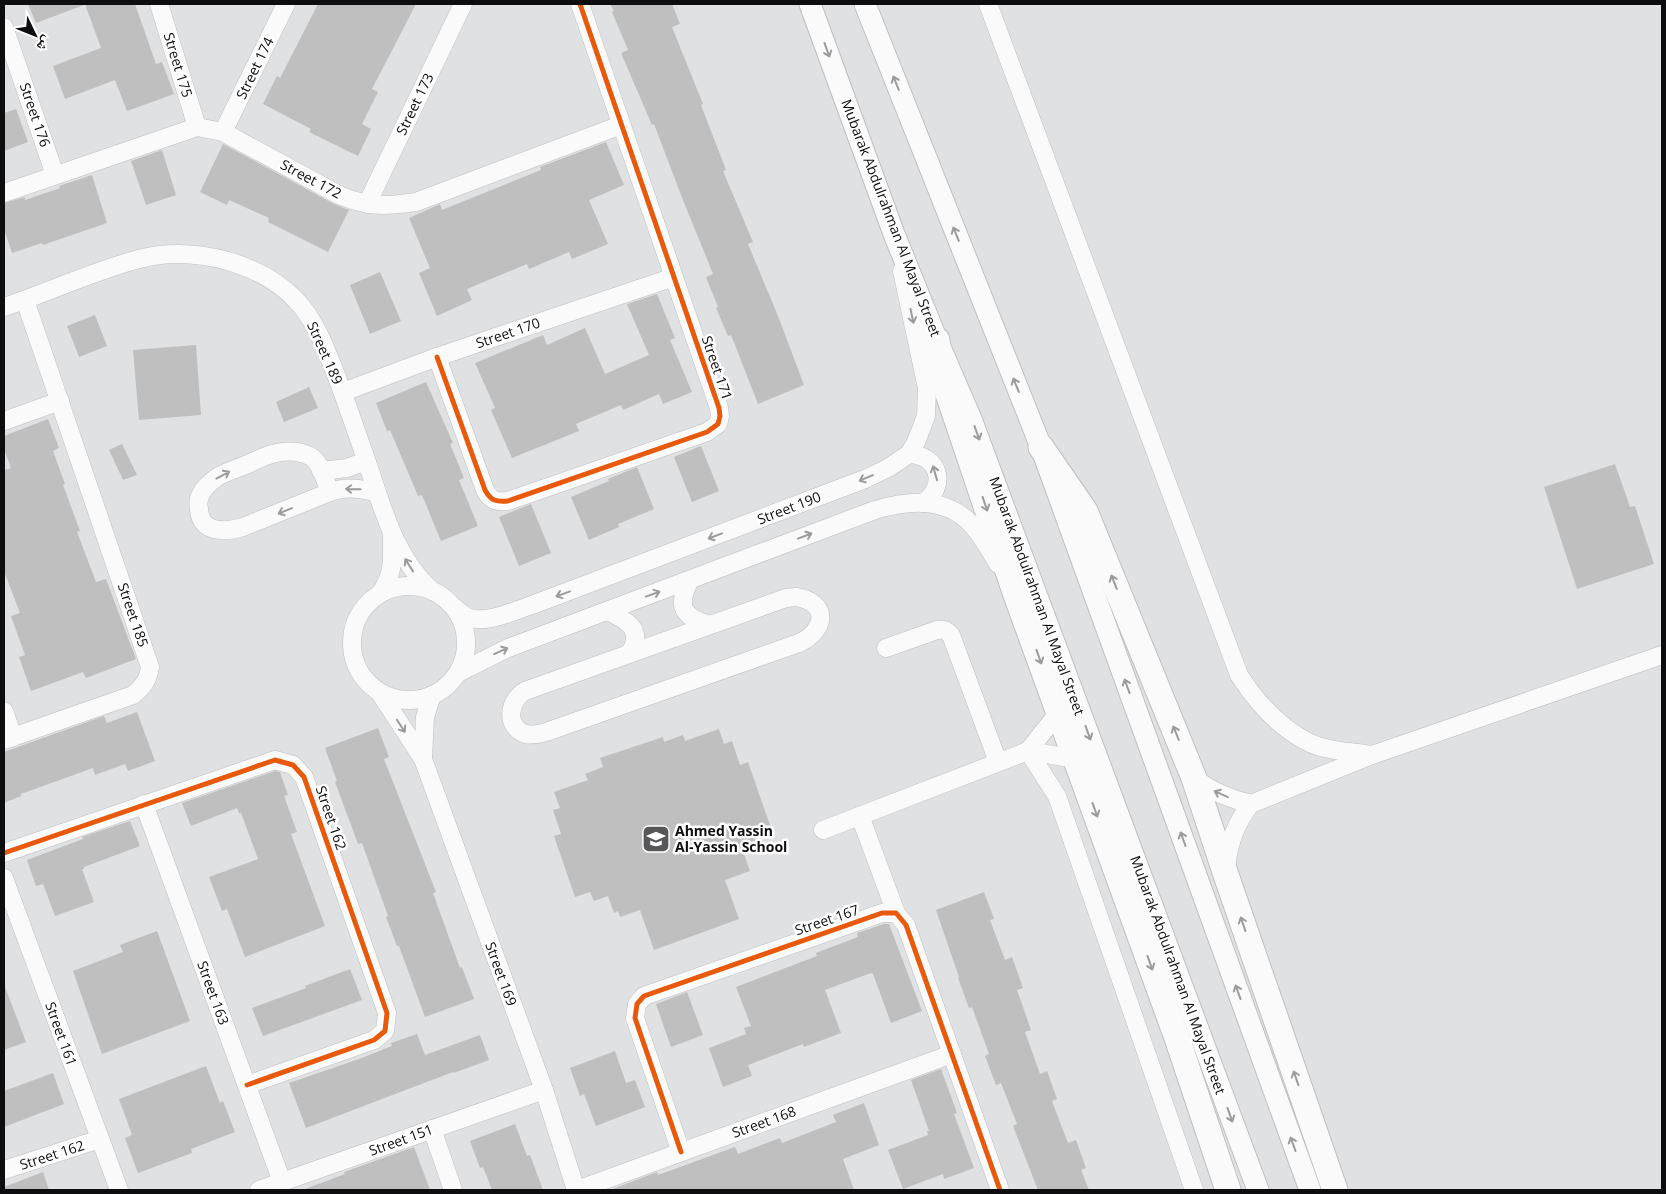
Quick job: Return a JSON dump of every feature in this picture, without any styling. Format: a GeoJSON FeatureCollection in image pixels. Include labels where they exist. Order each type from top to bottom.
{"type":"FeatureCollection","features":[{"type":"Feature","properties":{"kind":"highway"},"geometry":{"type":"LineString","coordinates":[[937,340],[941,373],[1016,595],[1177,1038],[1228,1190]]}},
{"type":"Feature","properties":{"kind":"highway"},"geometry":{"type":"LineString","coordinates":[[1041,447],[1085,511],[1194,778],[1335,1190]]}},
{"type":"Feature","properties":{"kind":"main road","name":"Mubarak Abdulrahman Al Mayal Street"},"geometry":{"type":"LineString","coordinates":[[810,4],[894,234],[937,340],[972,419],[1258,1190]]}},
{"type":"Feature","properties":{"kind":"main road"},"geometry":{"type":"LineString","coordinates":[[865,4],[1041,447],[1310,1190]]}},
{"type":"Feature","properties":{"kind":"street","name":"Street 175"},"geometry":{"type":"LineString","coordinates":[[159,4],[197,127]]}},
{"type":"Feature","properties":{"kind":"street","name":"Street 174"},"geometry":{"type":"LineString","coordinates":[[223,132],[286,4]]}},
{"type":"Feature","properties":{"kind":"street","name":"Street 173"},"geometry":{"type":"LineString","coordinates":[[367,204],[463,4]]}},
{"type":"Feature","properties":{"kind":"street","name":"Street 171"},"geometry":{"type":"LineString","coordinates":[[437,357],[485,490],[490,498],[495,501],[508,501],[707,432],[718,424],[719,408],[580,4]]}},
{"type":"Feature","properties":{"kind":"street"},"geometry":{"type":"LineString","coordinates":[[988,4],[1239,675],[1254,698],[1272,717],[1309,743],[1372,755]]}},
{"type":"Feature","properties":{"kind":"street","name":"Street 176"},"geometry":{"type":"LineString","coordinates":[[4,27],[56,175]]}},
{"type":"Feature","properties":{"kind":"street","name":"Street 172"},"geometry":{"type":"LineString","coordinates":[[4,193],[197,127],[223,132],[338,195],[367,204],[388,205],[416,202],[621,125]]}},
{"type":"Feature","properties":{"kind":"street","name":"Street 190"},"geometry":{"type":"LineString","coordinates":[[454,607],[468,618],[480,619],[495,617],[532,605],[865,479],[888,468],[909,454],[924,423],[927,388],[894,234]]}},
{"type":"Feature","properties":{"kind":"street","name":"Street 189"},"geometry":{"type":"LineString","coordinates":[[4,307],[139,258],[166,254],[185,253],[243,265],[280,286],[296,300],[319,332],[343,392],[392,535],[417,577],[432,591]]}},
{"type":"Feature","properties":{"kind":"street","name":"Street 170"},"geometry":{"type":"LineString","coordinates":[[343,392],[437,357],[674,277]]}},
{"type":"Feature","properties":{"kind":"street","name":"Street 185"},"geometry":{"type":"LineString","coordinates":[[8,738],[133,695],[144,686],[149,676],[150,667],[25,300]]}},
{"type":"Feature","properties":{"kind":"street"},"geometry":{"type":"LineString","coordinates":[[4,421],[60,402]]}},
{"type":"Feature","properties":{"kind":"street"},"geometry":{"type":"LineString","coordinates":[[330,492],[313,458],[303,453],[290,451],[276,453],[220,475],[207,485],[198,502],[199,513],[202,521],[209,527],[218,531],[230,531],[330,492],[349,488],[377,493]]}},
{"type":"Feature","properties":{"kind":"street"},"geometry":{"type":"LineString","coordinates":[[909,454],[924,457],[935,468],[937,484],[930,498],[923,503]]}},
{"type":"Feature","properties":{"kind":"street"},"geometry":{"type":"LineString","coordinates":[[321,471],[347,468],[366,460]]}},
{"type":"Feature","properties":{"kind":"street"},"geometry":{"type":"LineString","coordinates":[[458,673],[464,657],[466,640],[462,622],[454,607],[432,591],[415,586],[397,587],[381,593],[367,604],[357,618],[352,634],[352,652],[357,668],[367,682],[380,693],[397,699],[415,700],[432,695],[446,686],[458,673],[508,648],[875,510],[899,504],[923,503],[949,509],[961,515],[971,524],[980,534],[1016,595]]}},
{"type":"Feature","properties":{"kind":"street","name":"Street 189"},"geometry":{"type":"LineString","coordinates":[[381,593],[388,581],[392,567],[392,535]]}},
{"type":"Feature","properties":{"kind":"street"},"geometry":{"type":"LineString","coordinates":[[690,580],[682,598],[684,609],[698,621],[710,625]]}},
{"type":"Feature","properties":{"kind":"street"},"geometry":{"type":"LineString","coordinates":[[786,598],[805,598],[814,602],[820,610],[821,617],[815,633],[799,643],[549,731],[526,734],[517,729],[512,721],[511,711],[518,695],[630,653],[786,598]]}},
{"type":"Feature","properties":{"kind":"street"},"geometry":{"type":"LineString","coordinates":[[608,611],[622,618],[631,626],[636,635],[636,644],[630,653]]}},
{"type":"Feature","properties":{"kind":"street"},"geometry":{"type":"LineString","coordinates":[[886,648],[937,630],[943,629],[950,635],[998,762]]}},
{"type":"Feature","properties":{"kind":"street"},"geometry":{"type":"LineString","coordinates":[[1226,875],[1228,852],[1235,828],[1243,812],[1251,804],[1372,755],[1662,655]]}},
{"type":"Feature","properties":{"kind":"street","name":"Street 169"},"geometry":{"type":"LineString","coordinates":[[380,693],[423,758],[544,1090],[576,1190]]}},
{"type":"Feature","properties":{"kind":"street","name":"Street 169"},"geometry":{"type":"LineString","coordinates":[[423,758],[424,717],[432,695]]}},
{"type":"Feature","properties":{"kind":"street"},"geometry":{"type":"LineString","coordinates":[[4,711],[8,738]]}},
{"type":"Feature","properties":{"kind":"street"},"geometry":{"type":"LineString","coordinates":[[1028,751],[1059,712]]}},
{"type":"Feature","properties":{"kind":"street"},"geometry":{"type":"LineString","coordinates":[[1028,751],[1057,796],[1194,1190]]}},
{"type":"Feature","properties":{"kind":"street"},"geometry":{"type":"LineString","coordinates":[[822,830],[1028,751],[1076,759]]}},
{"type":"Feature","properties":{"kind":"street","name":"Street 162"},"geometry":{"type":"LineString","coordinates":[[4,853],[275,760],[293,765],[304,777],[387,1013],[385,1031],[374,1040],[247,1086]]}},
{"type":"Feature","properties":{"kind":"street"},"geometry":{"type":"LineString","coordinates":[[1194,778],[1210,790],[1251,804]]}},
{"type":"Feature","properties":{"kind":"street","name":"Street 163"},"geometry":{"type":"LineString","coordinates":[[144,804],[282,1182]]}},
{"type":"Feature","properties":{"kind":"street"},"geometry":{"type":"LineString","coordinates":[[860,816],[896,913],[906,924],[1000,1190]]}},
{"type":"Feature","properties":{"kind":"street","name":"Street 161"},"geometry":{"type":"LineString","coordinates":[[4,878],[119,1190]]}},
{"type":"Feature","properties":{"kind":"street","name":"Street 167"},"geometry":{"type":"LineString","coordinates":[[682,1152],[635,1018],[637,1004],[644,996],[882,914],[896,913]]}},
{"type":"Feature","properties":{"kind":"street","name":"Street 168"},"geometry":{"type":"LineString","coordinates":[[576,1190],[952,1054]]}},
{"type":"Feature","properties":{"kind":"street","name":"Street 151"},"geometry":{"type":"LineString","coordinates":[[258,1190],[544,1090]]}},
{"type":"Feature","properties":{"kind":"street"},"geometry":{"type":"LineString","coordinates":[[432,1129],[453,1190]]}},
{"type":"Feature","properties":{"kind":"street","name":"Street 162"},"geometry":{"type":"LineString","coordinates":[[4,1170],[100,1139]]}},
{"type":"Feature","properties":{"kind":"building"},"geometry":{"type":"Polygon","coordinates":[[[28,4],[83,4],[84,5],[36,23],[28,4]]]}},
{"type":"Feature","properties":{"kind":"building"},"geometry":{"type":"Polygon","coordinates":[[[85,4],[135,4],[156,64],[162,62],[174,94],[127,111],[115,80],[65,99],[53,66],[101,48],[85,4]]]}},
{"type":"Feature","properties":{"kind":"building"},"geometry":{"type":"Polygon","coordinates":[[[318,4],[416,4],[372,89],[378,92],[362,124],[371,129],[358,156],[309,132],[311,129],[263,104],[277,76],[280,78],[318,4]]]}},
{"type":"Feature","properties":{"kind":"building"},"geometry":{"type":"Polygon","coordinates":[[[610,4],[672,4],[680,24],[672,27],[703,104],[701,105],[726,170],[723,171],[753,242],[748,244],[804,385],[758,404],[731,335],[728,336],[716,308],[718,307],[706,277],[713,274],[654,124],[652,125],[621,53],[628,50],[610,4]]]}},
{"type":"Feature","properties":{"kind":"building"},"geometry":{"type":"Polygon","coordinates":[[[16,109],[28,142],[4,151],[4,113],[16,109]]]}},
{"type":"Feature","properties":{"kind":"building"},"geometry":{"type":"Polygon","coordinates":[[[606,142],[624,185],[589,200],[608,244],[572,259],[569,252],[529,269],[527,264],[467,289],[472,300],[437,316],[419,273],[430,268],[409,218],[440,204],[442,210],[541,170],[540,167],[606,142]]]}},
{"type":"Feature","properties":{"kind":"building"},"geometry":{"type":"Polygon","coordinates":[[[223,144],[334,204],[349,210],[328,252],[268,222],[269,218],[229,200],[227,205],[200,192],[223,144]]]}},
{"type":"Feature","properties":{"kind":"building"},"geometry":{"type":"Polygon","coordinates":[[[162,150],[176,195],[146,205],[131,161],[162,150]]]}},
{"type":"Feature","properties":{"kind":"building"},"geometry":{"type":"Polygon","coordinates":[[[92,175],[107,223],[43,245],[42,243],[12,253],[4,229],[4,203],[25,197],[25,200],[92,175]]]}},
{"type":"Feature","properties":{"kind":"building"},"geometry":{"type":"Polygon","coordinates":[[[380,272],[401,321],[370,334],[350,285],[380,272]]]}},
{"type":"Feature","properties":{"kind":"building"},"geometry":{"type":"Polygon","coordinates":[[[657,294],[675,338],[670,340],[692,392],[663,404],[659,394],[623,410],[621,405],[576,424],[579,431],[512,458],[491,410],[495,408],[475,363],[543,335],[547,345],[585,328],[605,374],[649,355],[627,304],[657,294]]]}},
{"type":"Feature","properties":{"kind":"building"},"geometry":{"type":"Polygon","coordinates":[[[95,315],[107,346],[79,357],[67,326],[95,315]]]}},
{"type":"Feature","properties":{"kind":"building"},"geometry":{"type":"Polygon","coordinates":[[[196,345],[201,415],[139,420],[133,350],[196,345]]]}},
{"type":"Feature","properties":{"kind":"building"},"geometry":{"type":"Polygon","coordinates":[[[426,382],[453,443],[450,444],[464,478],[459,480],[478,526],[441,541],[422,495],[418,496],[390,430],[387,431],[376,403],[426,382]]]}},
{"type":"Feature","properties":{"kind":"building"},"geometry":{"type":"Polygon","coordinates":[[[309,387],[318,408],[284,422],[276,402],[309,387]]]}},
{"type":"Feature","properties":{"kind":"building"},"geometry":{"type":"Polygon","coordinates":[[[48,419],[59,448],[53,451],[80,531],[77,532],[96,582],[106,579],[136,659],[86,678],[83,672],[31,691],[19,657],[25,655],[11,616],[20,613],[4,574],[4,470],[11,468],[4,449],[4,436],[48,419]]]}},
{"type":"Feature","properties":{"kind":"building"},"geometry":{"type":"Polygon","coordinates":[[[122,444],[137,475],[123,480],[109,450],[122,444]]]}},
{"type":"Feature","properties":{"kind":"building"},"geometry":{"type":"Polygon","coordinates":[[[701,446],[719,491],[692,502],[674,457],[701,446]]]}},
{"type":"Feature","properties":{"kind":"building"},"geometry":{"type":"Polygon","coordinates":[[[1615,464],[1630,507],[1635,506],[1654,564],[1577,589],[1544,487],[1615,464]]]}},
{"type":"Feature","properties":{"kind":"building"},"geometry":{"type":"Polygon","coordinates":[[[637,467],[654,509],[618,524],[619,527],[589,540],[571,497],[637,467]]]}},
{"type":"Feature","properties":{"kind":"building"},"geometry":{"type":"Polygon","coordinates":[[[531,504],[551,553],[519,566],[499,517],[531,504]]]}},
{"type":"Feature","properties":{"kind":"building"},"geometry":{"type":"Polygon","coordinates":[[[137,712],[155,761],[128,771],[125,764],[95,775],[93,768],[21,794],[21,796],[4,803],[4,752],[104,716],[107,723],[137,712]]]}},
{"type":"Feature","properties":{"kind":"building"},"geometry":{"type":"Polygon","coordinates":[[[378,728],[389,757],[384,759],[436,892],[433,893],[460,968],[462,967],[474,999],[425,1017],[399,946],[397,946],[386,917],[388,916],[362,843],[358,844],[335,782],[337,781],[325,748],[378,728]]]}},
{"type":"Feature","properties":{"kind":"building","name":"Ahmed Yassin Al-Yassin School"},"geometry":{"type":"Polygon","coordinates":[[[719,729],[724,744],[732,741],[740,765],[748,762],[771,828],[755,834],[758,842],[742,848],[750,871],[725,880],[739,919],[654,950],[640,910],[620,917],[618,911],[614,913],[608,896],[594,901],[590,892],[575,897],[554,836],[561,834],[553,810],[560,808],[554,792],[588,780],[585,774],[603,767],[600,758],[663,737],[664,742],[683,735],[685,741],[719,729]]]}},
{"type":"Feature","properties":{"kind":"building"},"geometry":{"type":"Polygon","coordinates":[[[275,771],[280,772],[288,795],[284,796],[297,832],[291,834],[325,926],[245,957],[227,909],[222,911],[209,877],[258,859],[241,813],[239,813],[237,808],[191,826],[182,803],[275,771]]]}},
{"type":"Feature","properties":{"kind":"building"},"geometry":{"type":"Polygon","coordinates":[[[130,821],[140,846],[84,867],[82,869],[94,902],[55,916],[43,884],[36,886],[27,860],[83,839],[82,837],[130,821]]]}},
{"type":"Feature","properties":{"kind":"building"},"geometry":{"type":"Polygon","coordinates":[[[984,892],[994,919],[990,920],[1005,960],[1012,957],[1023,988],[1017,990],[1031,1030],[1025,1032],[1040,1074],[1047,1071],[1057,1099],[1052,1101],[1068,1143],[1076,1140],[1086,1168],[1081,1170],[1089,1190],[1038,1190],[1013,1126],[1017,1124],[1001,1083],[996,1085],[985,1056],[989,1054],[972,1007],[969,1008],[936,910],[984,892]]]}},
{"type":"Feature","properties":{"kind":"building"},"geometry":{"type":"Polygon","coordinates":[[[889,924],[922,1011],[891,1023],[871,973],[825,990],[841,1033],[804,1047],[803,1044],[748,1065],[752,1076],[723,1087],[709,1048],[746,1034],[744,1028],[751,1026],[736,987],[817,956],[816,953],[858,937],[857,933],[889,924]]]}},
{"type":"Feature","properties":{"kind":"building"},"geometry":{"type":"Polygon","coordinates":[[[157,931],[190,1021],[102,1054],[73,971],[123,952],[120,945],[157,931]]]}},
{"type":"Feature","properties":{"kind":"building"},"geometry":{"type":"Polygon","coordinates":[[[350,969],[362,1000],[263,1036],[252,1008],[350,969]]]}},
{"type":"Feature","properties":{"kind":"building"},"geometry":{"type":"Polygon","coordinates":[[[4,987],[26,1042],[4,1050],[4,987]]]}},
{"type":"Feature","properties":{"kind":"building"},"geometry":{"type":"Polygon","coordinates":[[[687,992],[703,1035],[671,1047],[656,1004],[687,992]]]}},
{"type":"Feature","properties":{"kind":"building"},"geometry":{"type":"Polygon","coordinates":[[[417,1034],[425,1055],[480,1035],[489,1060],[306,1128],[289,1083],[359,1059],[392,1046],[391,1043],[417,1034]]]}},
{"type":"Feature","properties":{"kind":"building"},"geometry":{"type":"Polygon","coordinates":[[[615,1051],[626,1083],[635,1080],[645,1107],[596,1126],[584,1094],[580,1096],[570,1068],[615,1051]]]}},
{"type":"Feature","properties":{"kind":"building"},"geometry":{"type":"Polygon","coordinates":[[[206,1066],[220,1103],[223,1101],[235,1132],[191,1149],[192,1153],[138,1173],[125,1138],[132,1135],[119,1099],[206,1066]]]}},
{"type":"Feature","properties":{"kind":"building"},"geometry":{"type":"Polygon","coordinates":[[[941,1069],[957,1113],[954,1114],[974,1168],[944,1179],[943,1174],[903,1189],[888,1150],[928,1135],[927,1131],[929,1131],[911,1080],[941,1069]]]}},
{"type":"Feature","properties":{"kind":"building"},"geometry":{"type":"Polygon","coordinates":[[[53,1073],[64,1104],[4,1127],[4,1091],[53,1073]]]}},
{"type":"Feature","properties":{"kind":"building"},"geometry":{"type":"Polygon","coordinates":[[[864,1103],[879,1145],[843,1159],[854,1190],[610,1190],[657,1172],[658,1175],[735,1147],[738,1154],[780,1138],[782,1143],[836,1122],[833,1115],[864,1103]]]}},
{"type":"Feature","properties":{"kind":"building"},"geometry":{"type":"Polygon","coordinates":[[[515,1124],[527,1156],[530,1155],[543,1190],[492,1190],[483,1167],[480,1168],[470,1141],[515,1124]]]}},
{"type":"Feature","properties":{"kind":"building"},"geometry":{"type":"Polygon","coordinates":[[[414,1147],[430,1190],[305,1189],[345,1174],[344,1172],[414,1147]]]}},
{"type":"Feature","properties":{"kind":"building"},"geometry":{"type":"Polygon","coordinates":[[[43,1172],[49,1190],[4,1190],[4,1187],[43,1172]]]}},
{"type":"Feature","properties":{"kind":"cycle path"},"geometry":{"type":"LineString","coordinates":[[437,357],[485,490],[492,499],[497,501],[508,501],[707,432],[718,424],[719,408],[580,4]]}},
{"type":"Feature","properties":{"kind":"cycle path"},"geometry":{"type":"LineString","coordinates":[[4,853],[275,760],[293,765],[304,777],[387,1013],[385,1031],[374,1040],[247,1085]]}},
{"type":"Feature","properties":{"kind":"cycle path"},"geometry":{"type":"LineString","coordinates":[[681,1152],[635,1018],[637,1004],[644,996],[882,913],[896,913],[906,925],[1000,1190]]}},
{"type":"Feature","properties":{"kind":"place","name":"Ahmed Yassin Al-Yassin School"},"geometry":{"type":"Point","coordinates":[656,839]}}]}
